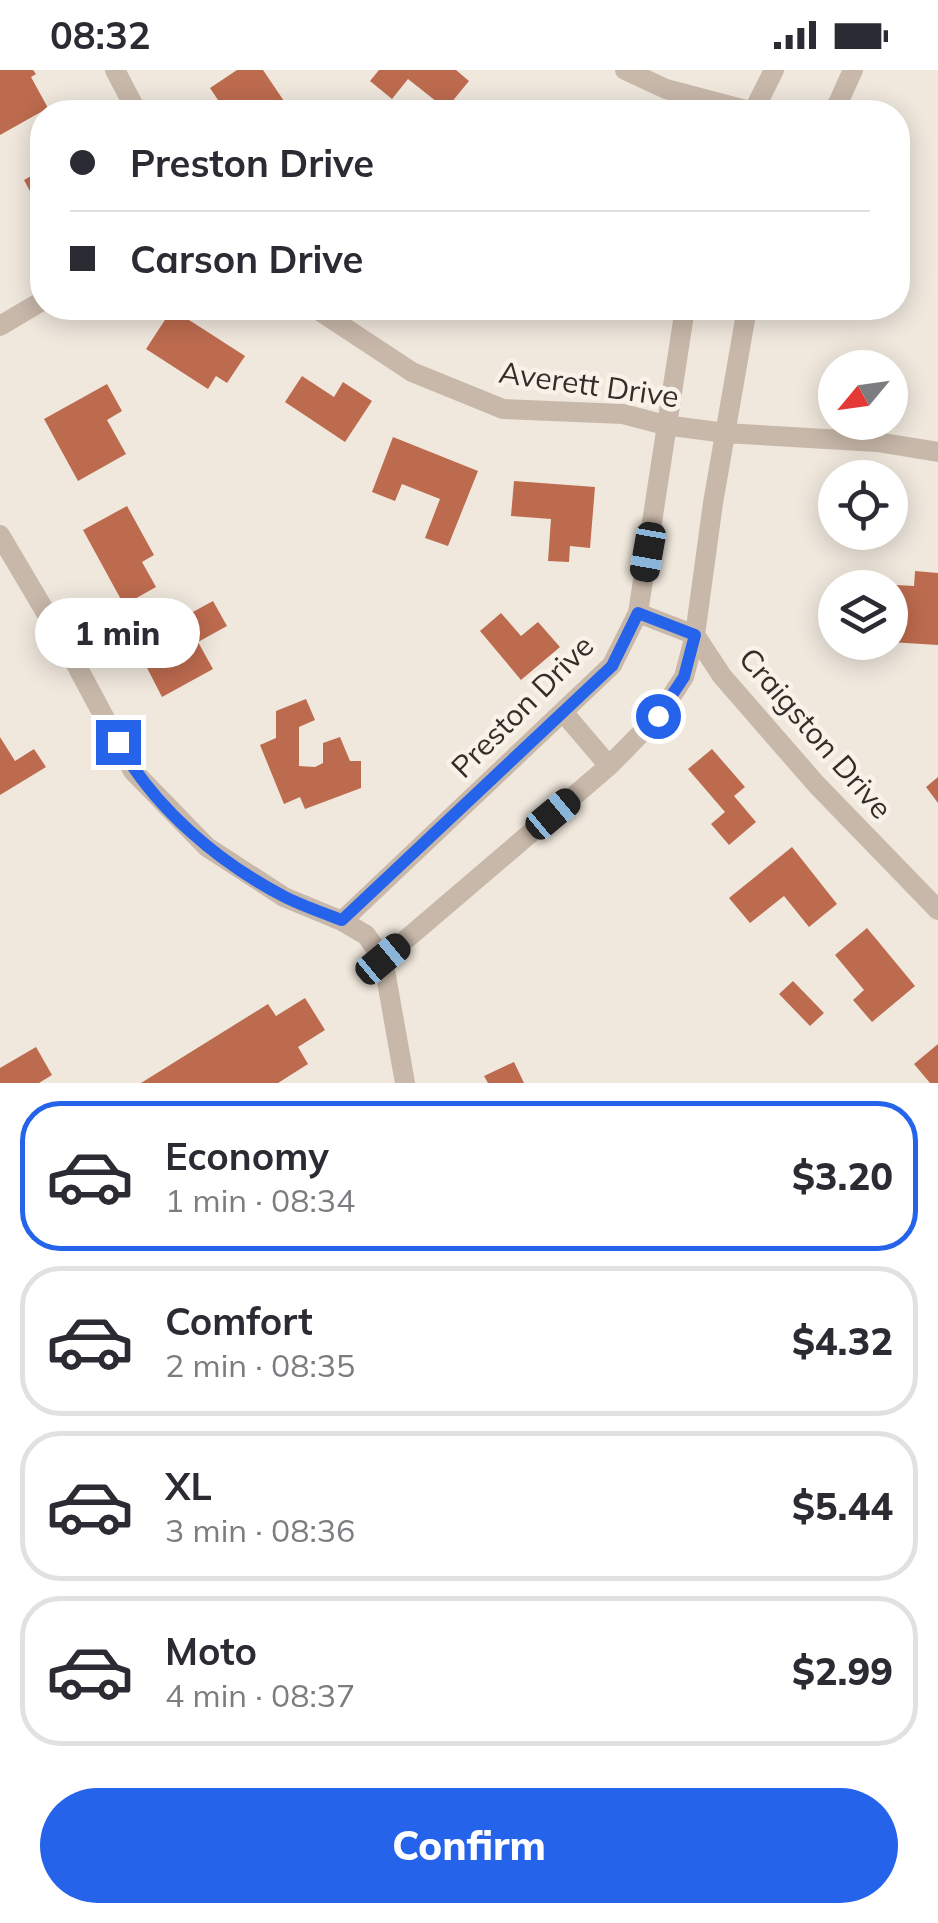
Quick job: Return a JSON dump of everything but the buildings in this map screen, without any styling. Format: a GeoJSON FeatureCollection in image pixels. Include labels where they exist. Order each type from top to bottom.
{"type":"FeatureCollection","features":[{"type":"Feature","properties":{"kind":"street"},"geometry":{"type":"LineString","coordinates":[[115,70],[131,100]]}},
{"type":"Feature","properties":{"kind":"street"},"geometry":{"type":"LineString","coordinates":[[625,70],[666,90],[706,100]]}},
{"type":"Feature","properties":{"kind":"street"},"geometry":{"type":"LineString","coordinates":[[759,100],[774,70]]}},
{"type":"Feature","properties":{"kind":"street"},"geometry":{"type":"LineString","coordinates":[[840,100],[854,70]]}},
{"type":"Feature","properties":{"kind":"street"},"geometry":{"type":"LineString","coordinates":[[0,326],[30,308]]}},
{"type":"Feature","properties":{"kind":"street","name":"Averett Drive"},"geometry":{"type":"LineString","coordinates":[[333,320],[412,372],[503,409],[624,414],[665,425],[878,442],[938,452]]}},
{"type":"Feature","properties":{"kind":"street","name":"Preston Drive"},"geometry":{"type":"LineString","coordinates":[[342,920],[612,666],[638,613],[683,320]]}},
{"type":"Feature","properties":{"kind":"street"},"geometry":{"type":"LineString","coordinates":[[383,959],[610,766],[658,716],[684,677],[695,635],[746,320]]}},
{"type":"Feature","properties":{"kind":"street"},"geometry":{"type":"LineString","coordinates":[[0,536],[133,771],[207,847],[284,897],[342,920],[366,935],[383,959],[406,1083]]}},
{"type":"Feature","properties":{"kind":"street"},"geometry":{"type":"LineString","coordinates":[[638,613],[695,635]]}},
{"type":"Feature","properties":{"kind":"street","name":"Craigston Drive"},"geometry":{"type":"LineString","coordinates":[[695,635],[722,676],[816,784],[938,910]]}},
{"type":"Feature","properties":{"kind":"street"},"geometry":{"type":"LineString","coordinates":[[563,712],[610,766]]}},
{"type":"Feature","properties":{"kind":"route"},"geometry":{"type":"LineString","coordinates":[[118,742],[133,771],[207,847],[284,897],[342,920],[612,666],[638,613],[695,635],[684,677],[658,716]]}}]}
